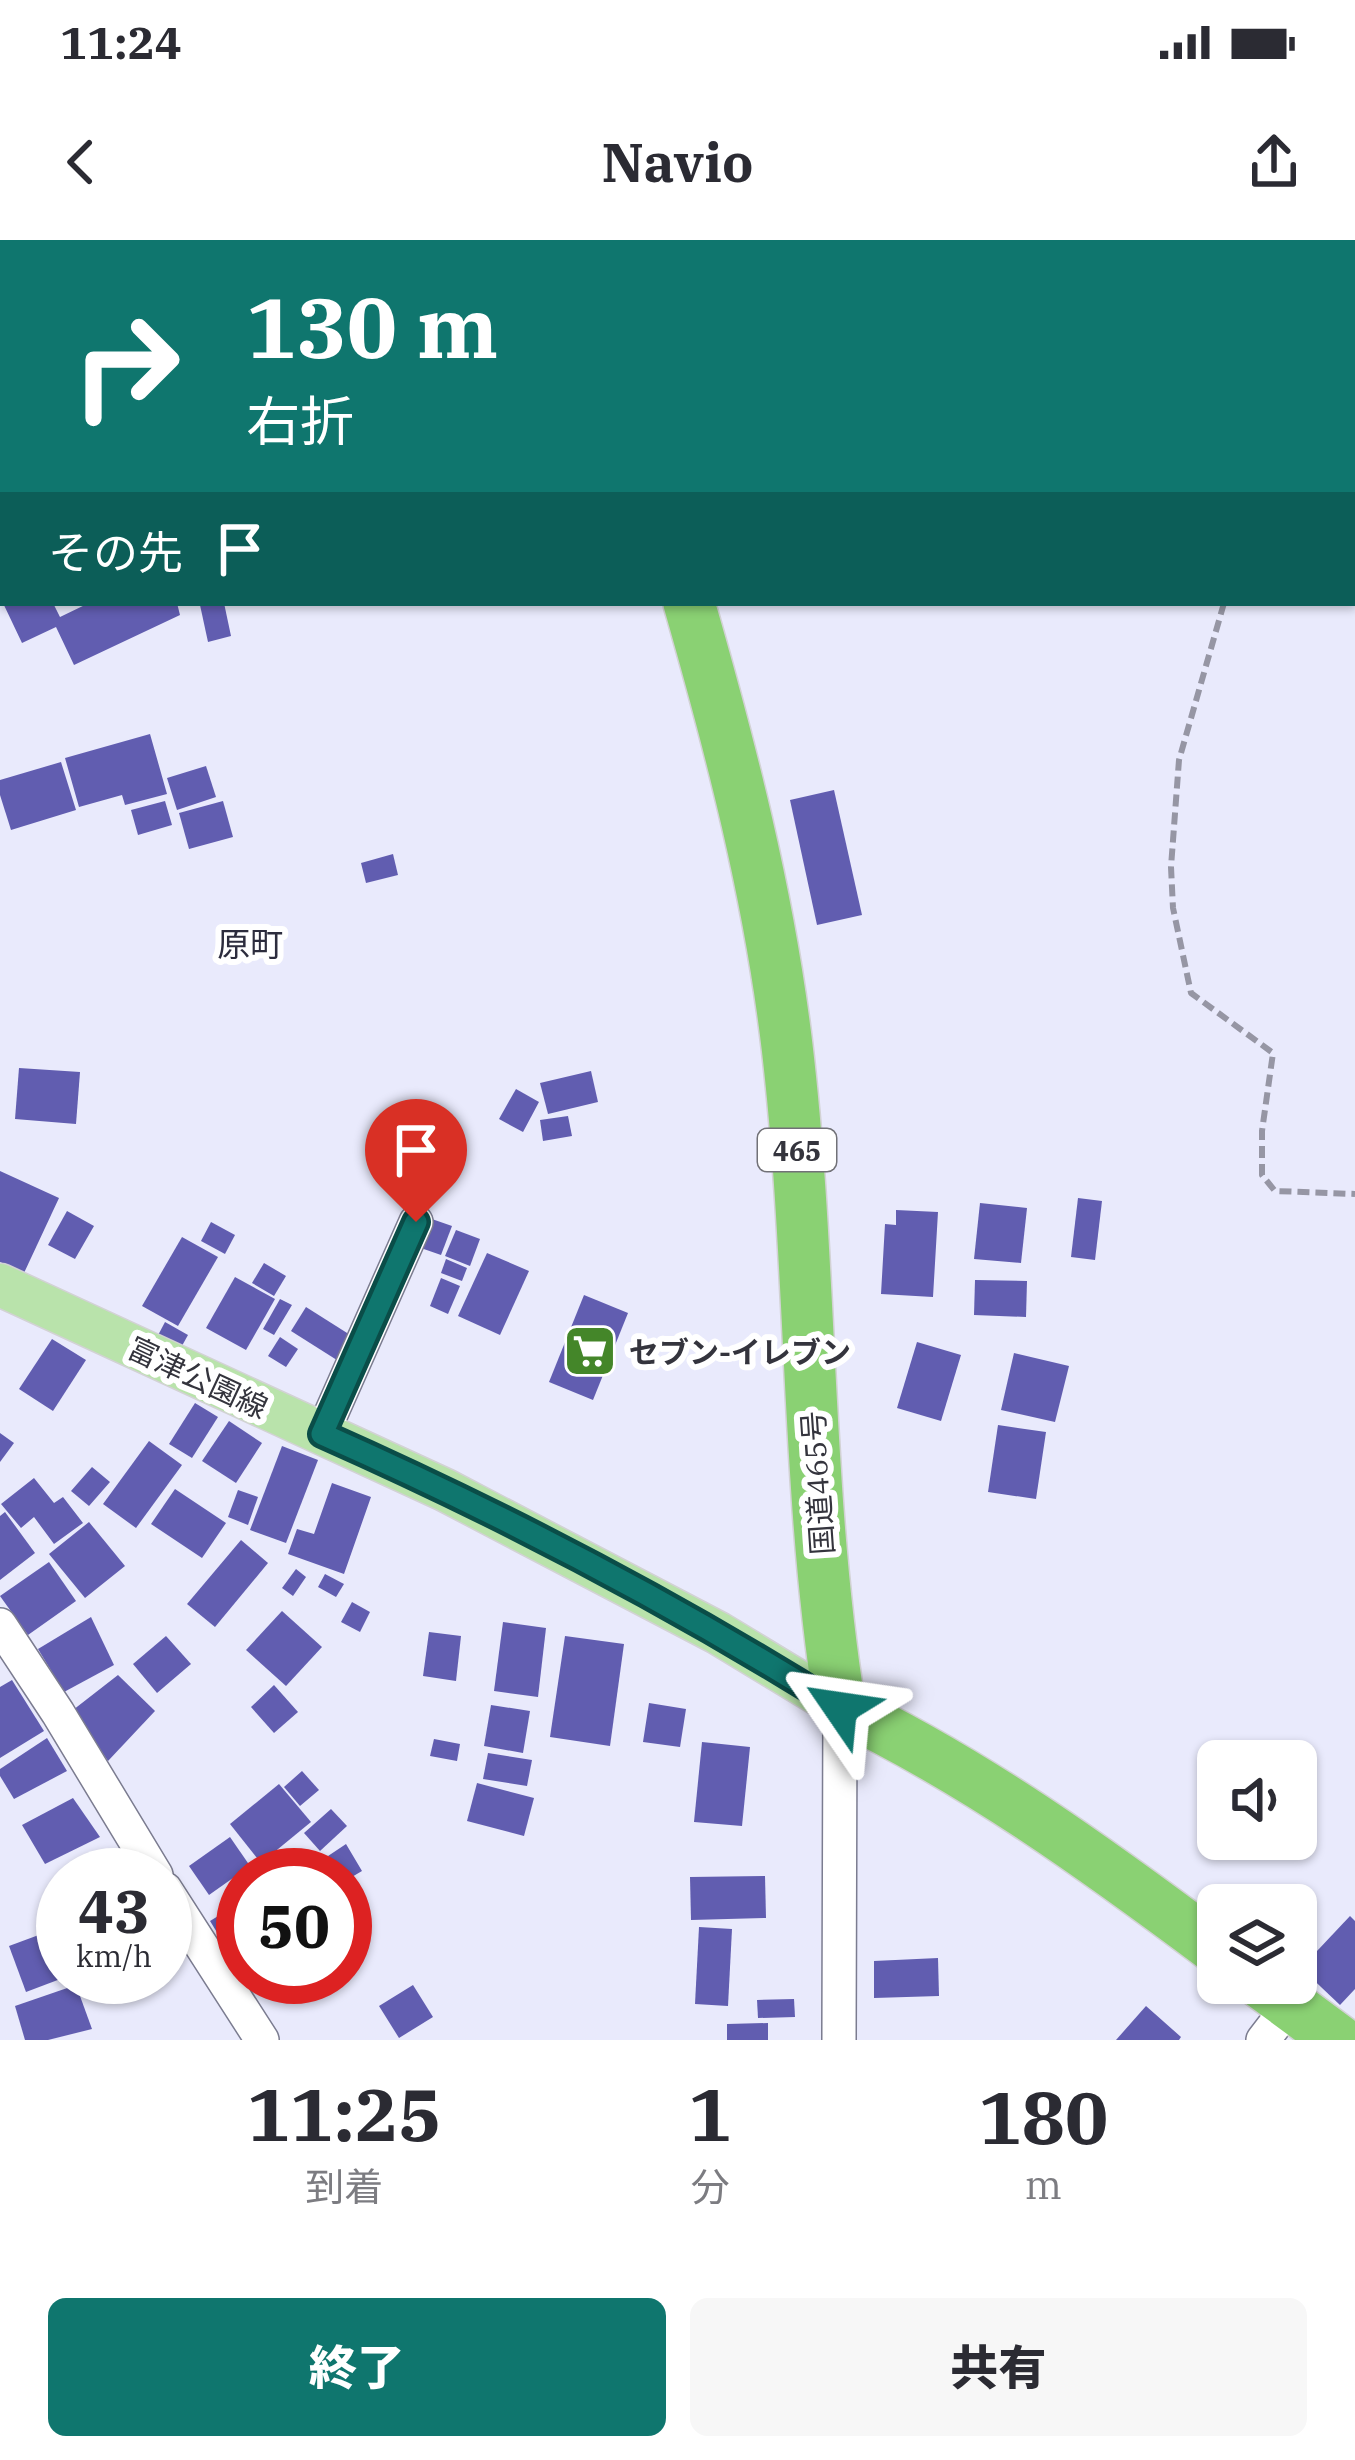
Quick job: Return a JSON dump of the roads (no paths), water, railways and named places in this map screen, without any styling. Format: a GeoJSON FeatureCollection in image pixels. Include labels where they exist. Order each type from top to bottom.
{"type":"FeatureCollection","features":[{"type":"Feature","properties":{"kind":"highway","name":"国道465号"},"geometry":{"type":"LineString","coordinates":[[690,606],[727,734],[764,895],[787,1045],[799,1172],[817,1510],[840,1708]]}},
{"type":"Feature","properties":{"kind":"highway"},"geometry":{"type":"LineString","coordinates":[[840,1708],[886,1729],[1061,1835],[1197,1935]]}},
{"type":"Feature","properties":{"kind":"highway"},"geometry":{"type":"LineString","coordinates":[[1271,2009],[1338,2040]]}},
{"type":"Feature","properties":{"kind":"main road","name":"富津公園線"},"geometry":{"type":"LineString","coordinates":[[0,1285],[445,1490],[718,1633],[840,1708]]}},
{"type":"Feature","properties":{"kind":"street"},"geometry":{"type":"LineString","coordinates":[[322,1434],[416,1222]]}},
{"type":"Feature","properties":{"kind":"street"},"geometry":{"type":"LineString","coordinates":[[0,1625],[140,1848]]}},
{"type":"Feature","properties":{"kind":"street"},"geometry":{"type":"LineString","coordinates":[[839,2040],[840,1708]]}},
{"type":"Feature","properties":{"kind":"street"},"geometry":{"type":"LineString","coordinates":[[192,1931],[262,2040]]}},
{"type":"Feature","properties":{"kind":"place","name":"セブン-イレブン"},"geometry":{"type":"Point","coordinates":[590,1351]}},
{"type":"Feature","properties":{"kind":"district","name":"原町"},"geometry":{"type":"Point","coordinates":[250,943]}}]}
